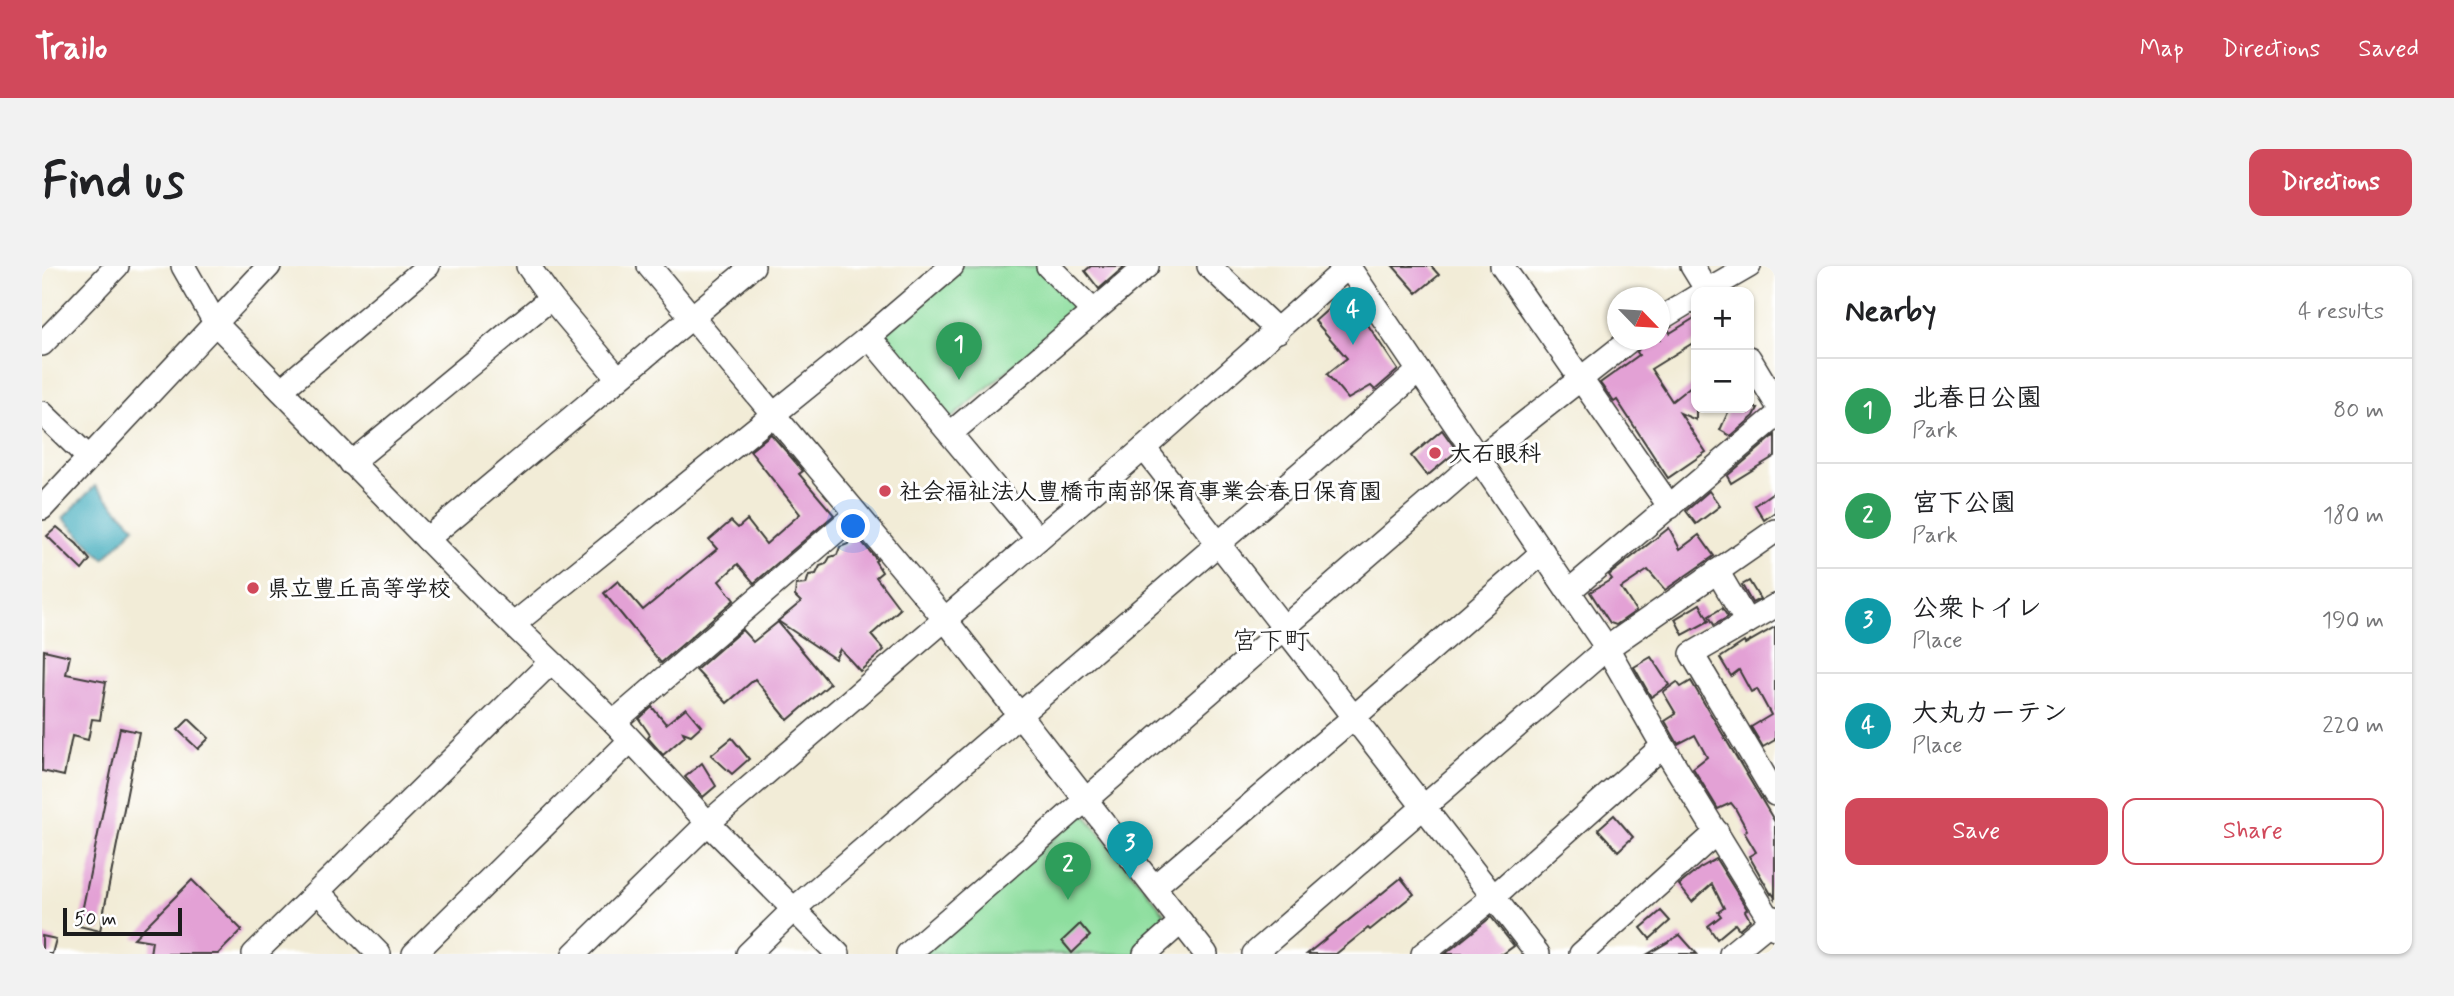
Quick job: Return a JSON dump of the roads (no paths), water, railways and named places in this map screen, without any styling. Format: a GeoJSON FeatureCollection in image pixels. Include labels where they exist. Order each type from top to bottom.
{"type":"FeatureCollection","features":[{"type":"Feature","properties":{"kind":"street"},"geometry":{"type":"LineString","coordinates":[[42,344],[117,266]]}},
{"type":"Feature","properties":{"kind":"street"},"geometry":{"type":"LineString","coordinates":[[183,266],[216,324],[351,463],[614,722],[708,823],[838,954]]}},
{"type":"Feature","properties":{"kind":"street"},"geometry":{"type":"LineString","coordinates":[[42,508],[269,266]]}},
{"type":"Feature","properties":{"kind":"street"},"geometry":{"type":"LineString","coordinates":[[281,390],[428,266]]}},
{"type":"Feature","properties":{"kind":"street"},"geometry":{"type":"LineString","coordinates":[[528,266],[551,298],[618,378]]}},
{"type":"Feature","properties":{"kind":"street"},"geometry":{"type":"LineString","coordinates":[[649,266],[944,618],[1206,954]]}},
{"type":"Feature","properties":{"kind":"street"},"geometry":{"type":"LineString","coordinates":[[427,539],[753,266]]}},
{"type":"Feature","properties":{"kind":"street"},"geometry":{"type":"LineString","coordinates":[[514,624],[869,337],[952,266]]}},
{"type":"Feature","properties":{"kind":"street"},"geometry":{"type":"LineString","coordinates":[[1048,266],[1093,311]]}},
{"type":"Feature","properties":{"kind":"street"},"geometry":{"type":"LineString","coordinates":[[951,433],[1147,266]]}},
{"type":"Feature","properties":{"kind":"street"},"geometry":{"type":"LineString","coordinates":[[1209,266],[1278,331]]}},
{"type":"Feature","properties":{"kind":"street"},"geometry":{"type":"LineString","coordinates":[[574,954],[708,823],[1144,448],[1348,266],[1607,648],[1663,747],[1773,923],[1731,954]]}},
{"type":"Feature","properties":{"kind":"street"},"geometry":{"type":"LineString","coordinates":[[1502,266],[1670,507]]}},
{"type":"Feature","properties":{"kind":"street"},"geometry":{"type":"LineString","coordinates":[[1692,266],[1701,287]]}},
{"type":"Feature","properties":{"kind":"street"},"geometry":{"type":"LineString","coordinates":[[1714,287],[1749,266]]}},
{"type":"Feature","properties":{"kind":"street"},"geometry":{"type":"LineString","coordinates":[[351,463],[551,298]]}},
{"type":"Feature","properties":{"kind":"street"},"geometry":{"type":"LineString","coordinates":[[1670,313],[1691,301]]}},
{"type":"Feature","properties":{"kind":"street"},"geometry":{"type":"LineString","coordinates":[[869,337],[1038,539]]}},
{"type":"Feature","properties":{"kind":"street"},"geometry":{"type":"LineString","coordinates":[[908,954],[1480,458],[1617,350]]}},
{"type":"Feature","properties":{"kind":"street"},"geometry":{"type":"LineString","coordinates":[[1754,366],[1775,401]]}},
{"type":"Feature","properties":{"kind":"street"},"geometry":{"type":"LineString","coordinates":[[748,954],[795,908],[1419,371]]}},
{"type":"Feature","properties":{"kind":"street"},"geometry":{"type":"LineString","coordinates":[[42,413],[88,457]]}},
{"type":"Feature","properties":{"kind":"street"},"geometry":{"type":"LineString","coordinates":[[1569,591],[1775,417]]}},
{"type":"Feature","properties":{"kind":"street"},"geometry":{"type":"LineString","coordinates":[[1144,448],[1538,954]]}},
{"type":"Feature","properties":{"kind":"street"},"geometry":{"type":"LineString","coordinates":[[614,722],[856,514]]}},
{"type":"Feature","properties":{"kind":"street"},"geometry":{"type":"LineString","coordinates":[[1254,954],[1607,648],[1775,531]]}},
{"type":"Feature","properties":{"kind":"street"},"geometry":{"type":"LineString","coordinates":[[1154,887],[1543,552]]}},
{"type":"Feature","properties":{"kind":"street"},"geometry":{"type":"LineString","coordinates":[[1717,572],[1747,622]]}},
{"type":"Feature","properties":{"kind":"street"},"geometry":{"type":"LineString","coordinates":[[1775,606],[1692,654],[1775,794]]}},
{"type":"Feature","properties":{"kind":"street"},"geometry":{"type":"LineString","coordinates":[[254,954],[551,662]]}},
{"type":"Feature","properties":{"kind":"street"},"geometry":{"type":"LineString","coordinates":[[414,954],[630,741]]}},
{"type":"Feature","properties":{"kind":"street"},"geometry":{"type":"LineString","coordinates":[[1423,954],[1493,897],[1663,747]]}},
{"type":"Feature","properties":{"kind":"street"},"geometry":{"type":"LineString","coordinates":[[1581,954],[1717,832]]}},
{"type":"Feature","properties":{"kind":"street"},"geometry":{"type":"LineString","coordinates":[[318,892],[379,954]]}},
{"type":"Feature","properties":{"kind":"street"},"geometry":{"type":"LineString","coordinates":[[1144,954],[1181,922]]}},
{"type":"Feature","properties":{"kind":"water"},"geometry":{"type":"Polygon","coordinates":[[[95,486],[135,527],[104,559],[63,518],[95,486]]]}},
{"type":"Feature","properties":{"kind":"place","name":"大丸カーテン"},"geometry":{"type":"Point","coordinates":[1353,345]}},
{"type":"Feature","properties":{"kind":"place","name":"北春日公園"},"geometry":{"type":"Point","coordinates":[959,380]}},
{"type":"Feature","properties":{"kind":"place","name":"大石眼科"},"geometry":{"type":"Point","coordinates":[1435,453]}},
{"type":"Feature","properties":{"kind":"place","name":"社会福祉法人豊橋市南部保育事業会春日保育園"},"geometry":{"type":"Point","coordinates":[885,491]}},
{"type":"Feature","properties":{"kind":"place","name":"県立豊丘高等学校"},"geometry":{"type":"Point","coordinates":[253,588]}},
{"type":"Feature","properties":{"kind":"place","name":"公衆トイレ"},"geometry":{"type":"Point","coordinates":[1130,879]}},
{"type":"Feature","properties":{"kind":"place","name":"宮下公園"},"geometry":{"type":"Point","coordinates":[1068,900]}},
{"type":"Feature","properties":{"kind":"district","name":"宮下町"},"geometry":{"type":"Point","coordinates":[1271,640]}}]}
